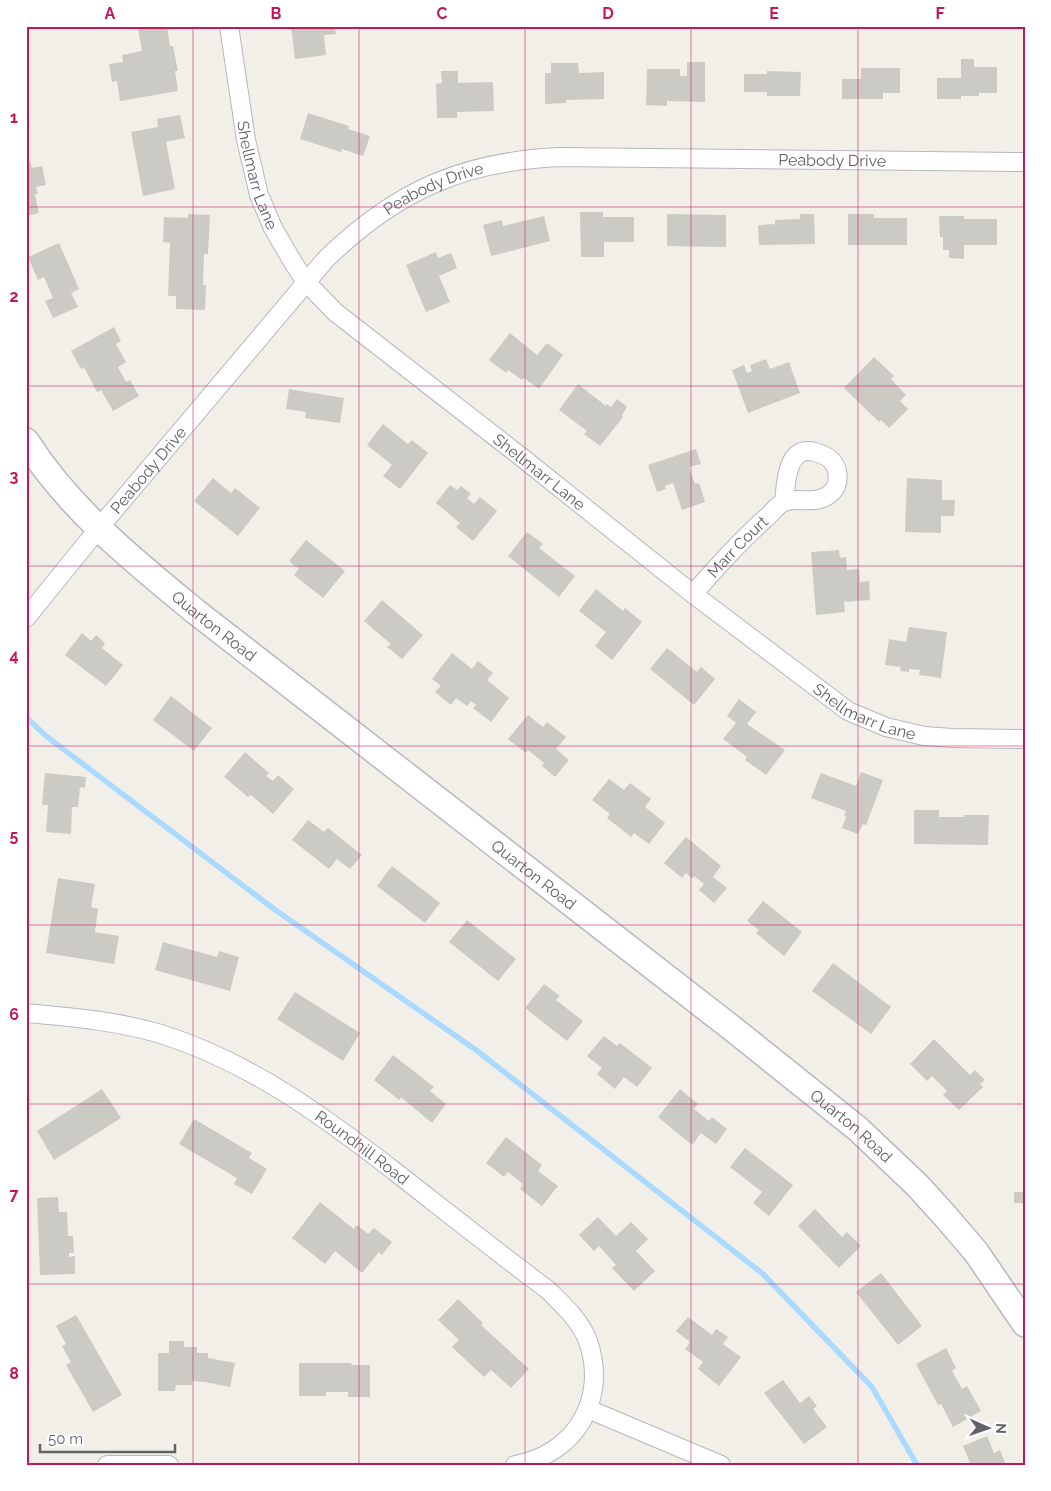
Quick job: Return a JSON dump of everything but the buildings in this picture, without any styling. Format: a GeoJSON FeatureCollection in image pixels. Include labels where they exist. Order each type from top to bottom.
{"type":"FeatureCollection","features":[{"type":"Feature","properties":{"kind":"street","name":"Shellmarr Lane"},"geometry":{"type":"LineString","coordinates":[[228,26],[246,140],[258,195],[273,228],[306,282],[335,312],[693,594],[848,711],[871,722],[924,736],[1025,739]]}},
{"type":"Feature","properties":{"kind":"street","name":"Peabody Drive"},"geometry":{"type":"LineString","coordinates":[[26,618],[99,528],[306,282],[344,241],[389,206],[434,182],[492,164],[532,158],[561,157],[1025,162]]}},
{"type":"Feature","properties":{"kind":"street","name":"Quarton Road"},"geometry":{"type":"LineString","coordinates":[[26,442],[60,487],[125,554],[196,612],[733,1029],[858,1129],[907,1174],[976,1252],[1025,1324]]}},
{"type":"Feature","properties":{"kind":"street","name":"Marr Court"},"geometry":{"type":"LineString","coordinates":[[693,594],[738,544],[784,502]]}},
{"type":"Feature","properties":{"kind":"street","name":"Roundhill Road"},"geometry":{"type":"LineString","coordinates":[[26,1013],[106,1022],[160,1034],[203,1049],[234,1063],[315,1112],[548,1290],[573,1314],[587,1340],[594,1365],[593,1390],[588,1409],[578,1427],[566,1442],[551,1453],[533,1461],[515,1465]]}},
{"type":"Feature","properties":{"kind":"street"},"geometry":{"type":"LineString","coordinates":[[588,1409],[721,1465]]}},
{"type":"Feature","properties":{"kind":"street"},"geometry":{"type":"LineString","coordinates":[[106,1465],[169,1465]]}},
{"type":"Feature","properties":{"kind":"waterway"},"geometry":{"type":"LineString","coordinates":[[26,717],[46,736],[274,909],[476,1050],[763,1274],[872,1387],[917,1465]]}}]}
